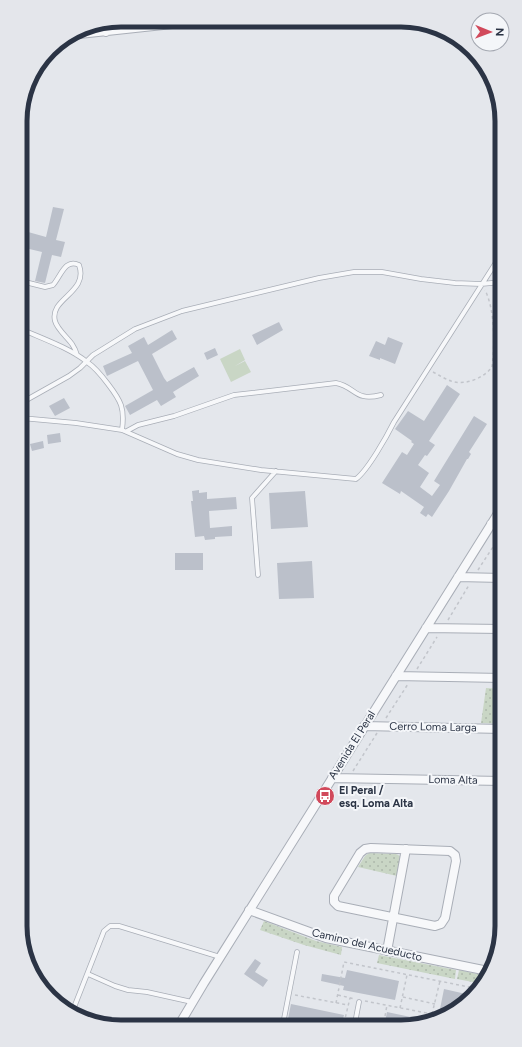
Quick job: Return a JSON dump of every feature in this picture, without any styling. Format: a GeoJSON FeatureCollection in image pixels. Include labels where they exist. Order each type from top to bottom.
{"type":"FeatureCollection","features":[{"type":"Feature","properties":{"kind":"street"},"geometry":{"type":"LineString","coordinates":[[86,34],[145,27]]}},
{"type":"Feature","properties":{"kind":"street","name":"Avenida El Peral"},"geometry":{"type":"LineString","coordinates":[[182,1020],[249,910],[495,518]]}},
{"type":"Feature","properties":{"kind":"street"},"geometry":{"type":"LineString","coordinates":[[458,577],[495,578]]}},
{"type":"Feature","properties":{"kind":"street"},"geometry":{"type":"LineString","coordinates":[[426,628],[495,629]]}},
{"type":"Feature","properties":{"kind":"street"},"geometry":{"type":"LineString","coordinates":[[396,676],[495,678]]}},
{"type":"Feature","properties":{"kind":"street","name":"Cerro Loma Larga"},"geometry":{"type":"LineString","coordinates":[[364,726],[495,728]]}},
{"type":"Feature","properties":{"kind":"street","name":"Loma Alta"},"geometry":{"type":"LineString","coordinates":[[332,778],[495,781]]}},
{"type":"Feature","properties":{"kind":"street"},"geometry":{"type":"LineString","coordinates":[[365,849],[406,849],[450,851],[456,855],[445,918],[441,924],[434,926],[338,906],[334,902],[334,896],[360,853],[365,849]]}},
{"type":"Feature","properties":{"kind":"street"},"geometry":{"type":"LineString","coordinates":[[386,951],[406,849]]}},
{"type":"Feature","properties":{"kind":"street","name":"Camino del Acueducto"},"geometry":{"type":"LineString","coordinates":[[249,910],[326,938],[484,970]]}},
{"type":"Feature","properties":{"kind":"lane"},"geometry":{"type":"LineString","coordinates":[[27,283],[45,287],[53,285],[65,267],[69,264],[75,263],[79,265],[82,272],[81,279],[77,286],[58,306],[55,317],[55,322],[72,344],[77,355]]}},
{"type":"Feature","properties":{"kind":"lane"},"geometry":{"type":"LineString","coordinates":[[27,419],[76,423],[127,431],[191,459],[276,471],[356,479],[388,435],[394,422],[495,263]]}},
{"type":"Feature","properties":{"kind":"lane"},"geometry":{"type":"LineString","coordinates":[[27,399],[69,376],[80,368],[93,354],[135,329],[182,310],[319,278],[364,271],[382,272],[444,282],[481,284],[495,283]]}},
{"type":"Feature","properties":{"kind":"lane"},"geometry":{"type":"LineString","coordinates":[[27,332],[77,355],[100,374],[120,402],[123,414],[122,430]]}},
{"type":"Feature","properties":{"kind":"lane"},"geometry":{"type":"LineString","coordinates":[[127,431],[138,425],[174,416],[239,394],[336,383],[365,397],[381,395]]}},
{"type":"Feature","properties":{"kind":"lane"},"geometry":{"type":"LineString","coordinates":[[258,575],[252,498],[276,471]]}},
{"type":"Feature","properties":{"kind":"lane"},"geometry":{"type":"LineString","coordinates":[[75,1008],[104,931],[110,926],[119,926],[220,957]]}},
{"type":"Feature","properties":{"kind":"lane"},"geometry":{"type":"LineString","coordinates":[[284,1020],[297,952]]}},
{"type":"Feature","properties":{"kind":"lane"},"geometry":{"type":"LineString","coordinates":[[88,974],[128,990],[147,992],[192,1002]]}},
{"type":"Feature","properties":{"kind":"lane"},"geometry":{"type":"LineString","coordinates":[[356,1020],[359,1002]]}},
{"type":"Feature","properties":{"kind":"path"},"geometry":{"type":"LineString","coordinates":[[428,369],[452,381],[458,382],[477,378],[488,373],[492,367],[492,312],[488,298],[481,284]]}},
{"type":"Feature","properties":{"kind":"path"},"geometry":{"type":"LineString","coordinates":[[349,778],[495,544]]}},
{"type":"Feature","properties":{"kind":"path"},"geometry":{"type":"LineString","coordinates":[[336,1003],[344,962],[472,988]]}},
{"type":"Feature","properties":{"kind":"path"},"geometry":{"type":"LineString","coordinates":[[400,1008],[407,975]]}},
{"type":"Feature","properties":{"kind":"path"},"geometry":{"type":"LineString","coordinates":[[338,995],[432,1014],[440,981]]}},
{"type":"Feature","properties":{"kind":"path"},"geometry":{"type":"LineString","coordinates":[[289,994],[348,1005]]}},
{"type":"Feature","properties":{"kind":"path"},"geometry":{"type":"LineString","coordinates":[[403,997],[435,1004]]}},
{"type":"Feature","properties":{"kind":"path"},"geometry":{"type":"LineString","coordinates":[[345,1020],[350,998]]}},
{"type":"Feature","properties":{"kind":"path"},"geometry":{"type":"LineString","coordinates":[[384,1020],[387,1005]]}},
{"type":"Feature","properties":{"kind":"green space"},"geometry":{"type":"Polygon","coordinates":[[[240,349],[245,360],[235,366],[245,361],[251,372],[231,382],[220,359],[240,349]]]}},
{"type":"Feature","properties":{"kind":"green space"},"geometry":{"type":"Polygon","coordinates":[[[486,688],[495,689],[495,724],[481,723],[486,688]]]}},
{"type":"Feature","properties":{"kind":"green space"},"geometry":{"type":"Polygon","coordinates":[[[369,853],[396,854],[400,856],[401,859],[397,876],[358,867],[365,856],[369,853]]]}},
{"type":"Feature","properties":{"kind":"green space"},"geometry":{"type":"Polygon","coordinates":[[[264,921],[316,941],[342,947],[341,955],[304,945],[260,930],[264,921]]]}},
{"type":"Feature","properties":{"kind":"green space"},"geometry":{"type":"Polygon","coordinates":[[[379,955],[456,970],[455,979],[377,963],[379,955]]]}},
{"type":"Feature","properties":{"kind":"green space"},"geometry":{"type":"Polygon","coordinates":[[[459,970],[481,975],[476,983],[457,979],[459,970]]]}},
{"type":"Feature","properties":{"kind":"building"},"geometry":{"type":"Polygon","coordinates":[[[53,207],[64,209],[56,240],[65,242],[61,257],[52,255],[45,283],[35,281],[42,252],[27,248],[27,232],[46,237],[53,207]]]}},
{"type":"Feature","properties":{"kind":"building"},"geometry":{"type":"Polygon","coordinates":[[[279,322],[283,330],[257,345],[252,335],[279,322]]]}},
{"type":"Feature","properties":{"kind":"building"},"geometry":{"type":"Polygon","coordinates":[[[172,330],[177,339],[152,354],[164,378],[167,382],[194,367],[199,376],[173,392],[176,397],[161,406],[157,400],[130,415],[125,406],[153,390],[138,361],[107,376],[103,366],[132,353],[128,346],[144,337],[148,345],[172,330]]]}},
{"type":"Feature","properties":{"kind":"building"},"geometry":{"type":"Polygon","coordinates":[[[388,337],[403,343],[395,364],[380,358],[380,360],[369,356],[376,341],[385,345],[388,337]]]}},
{"type":"Feature","properties":{"kind":"building"},"geometry":{"type":"Polygon","coordinates":[[[215,348],[218,355],[207,360],[204,353],[215,348]]]}},
{"type":"Feature","properties":{"kind":"building"},"geometry":{"type":"Polygon","coordinates":[[[447,385],[460,394],[429,441],[435,445],[418,465],[429,473],[420,487],[432,496],[440,485],[434,481],[474,416],[487,424],[469,452],[471,454],[432,517],[428,514],[426,517],[420,513],[424,507],[401,491],[400,494],[382,483],[402,452],[407,455],[414,444],[395,429],[408,411],[424,421],[447,385]]]}},
{"type":"Feature","properties":{"kind":"building"},"geometry":{"type":"Polygon","coordinates":[[[64,398],[70,408],[55,416],[49,406],[64,398]]]}},
{"type":"Feature","properties":{"kind":"building"},"geometry":{"type":"Polygon","coordinates":[[[60,433],[61,442],[48,444],[47,435],[60,433]]]}},
{"type":"Feature","properties":{"kind":"building"},"geometry":{"type":"Polygon","coordinates":[[[43,441],[44,448],[32,451],[30,444],[43,441]]]}},
{"type":"Feature","properties":{"kind":"building"},"geometry":{"type":"Polygon","coordinates":[[[199,490],[199,493],[207,492],[207,499],[236,497],[237,509],[209,511],[210,528],[232,526],[232,536],[215,537],[215,539],[205,540],[204,536],[195,537],[191,501],[193,501],[192,491],[199,490]]]}},
{"type":"Feature","properties":{"kind":"building"},"geometry":{"type":"Polygon","coordinates":[[[305,491],[308,527],[271,529],[269,493],[305,491]]]}},
{"type":"Feature","properties":{"kind":"building"},"geometry":{"type":"Polygon","coordinates":[[[175,553],[203,553],[203,570],[175,570],[175,553]]]}},
{"type":"Feature","properties":{"kind":"building"},"geometry":{"type":"Polygon","coordinates":[[[312,561],[314,598],[279,599],[277,563],[312,561]]]}},
{"type":"Feature","properties":{"kind":"building"},"geometry":{"type":"Polygon","coordinates":[[[255,959],[261,963],[255,972],[268,980],[263,987],[244,974],[255,959]]]}},
{"type":"Feature","properties":{"kind":"building"},"geometry":{"type":"Polygon","coordinates":[[[347,970],[399,981],[395,1000],[343,990],[344,986],[321,981],[322,974],[345,978],[347,970]]]}},
{"type":"Feature","properties":{"kind":"building"},"geometry":{"type":"Polygon","coordinates":[[[444,989],[466,994],[448,1007],[443,1010],[440,1009],[444,989]]]}},
{"type":"Feature","properties":{"kind":"building"},"geometry":{"type":"Polygon","coordinates":[[[291,1004],[344,1015],[343,1020],[288,1020],[291,1004]]]}},
{"type":"Feature","properties":{"kind":"building"},"geometry":{"type":"Polygon","coordinates":[[[387,1012],[417,1018],[408,1020],[385,1020],[387,1012]]]}},
{"type":"Feature","properties":{"kind":"place","name":"El Peral / esq. Loma Alta"},"geometry":{"type":"Point","coordinates":[325,796]}}]}
